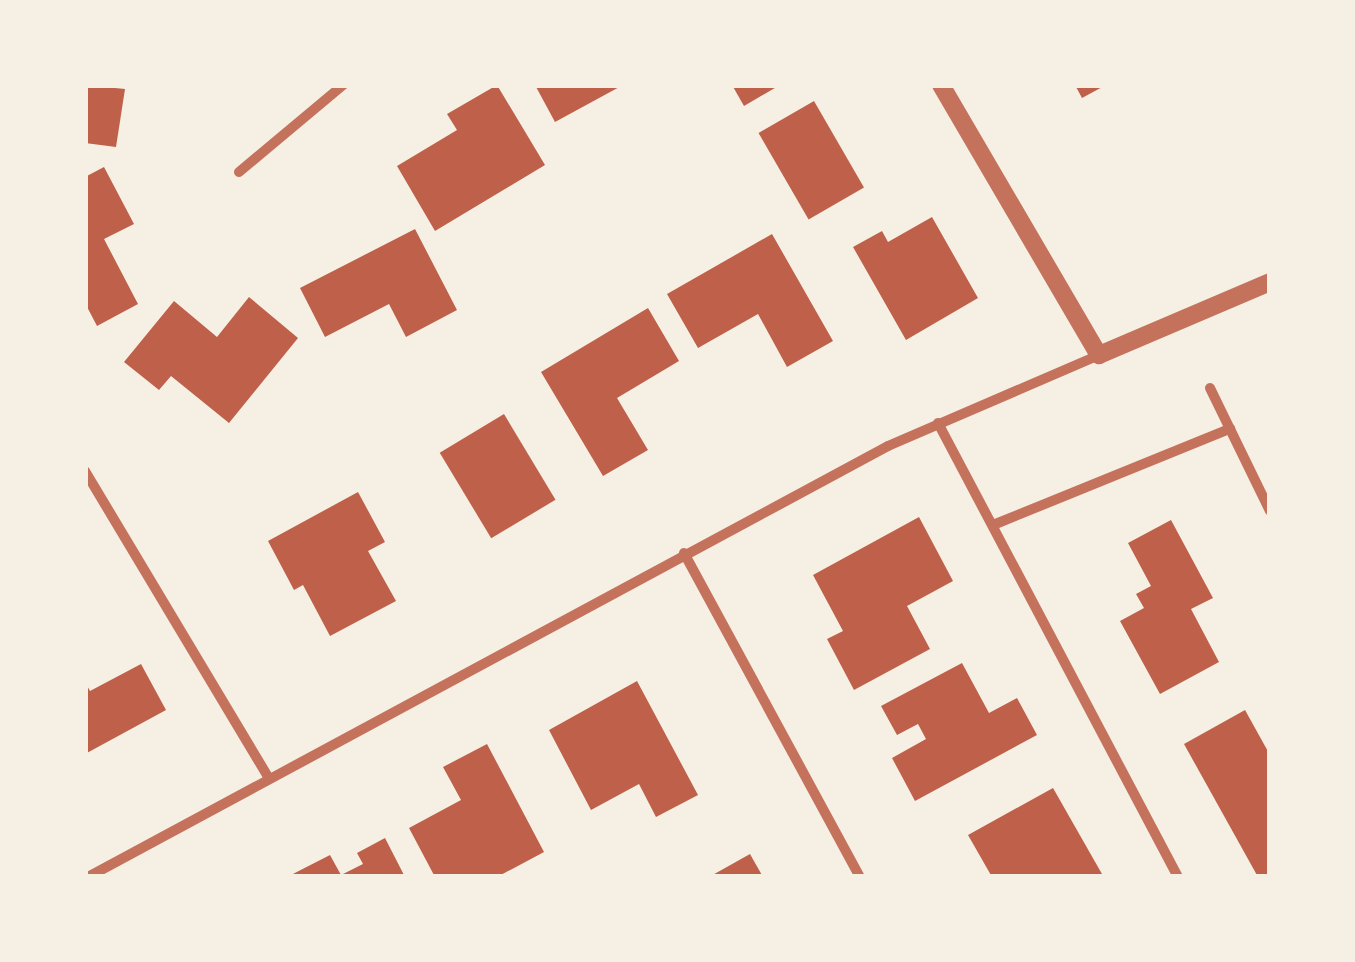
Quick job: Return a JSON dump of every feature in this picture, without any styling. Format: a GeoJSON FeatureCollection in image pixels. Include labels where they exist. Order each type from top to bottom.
{"type":"FeatureCollection","features":[{"type":"Feature","properties":{"kind":"street"},"geometry":{"type":"LineString","coordinates":[[239,172],[343,85]]}},
{"type":"Feature","properties":{"kind":"street"},"geometry":{"type":"LineString","coordinates":[[942,85],[1099,355]]}},
{"type":"Feature","properties":{"kind":"street"},"geometry":{"type":"LineString","coordinates":[[88,877],[266,775],[938,423],[1270,282]]}},
{"type":"Feature","properties":{"kind":"street"},"geometry":{"type":"LineString","coordinates":[[1210,388],[1270,511]]}},
{"type":"Feature","properties":{"kind":"street"},"geometry":{"type":"LineString","coordinates":[[938,423],[1178,877]]}},
{"type":"Feature","properties":{"kind":"street"},"geometry":{"type":"LineString","coordinates":[[993,526],[1230,430]]}},
{"type":"Feature","properties":{"kind":"street"},"geometry":{"type":"LineString","coordinates":[[85,471],[266,775]]}},
{"type":"Feature","properties":{"kind":"street"},"geometry":{"type":"LineString","coordinates":[[684,553],[860,877]]}},
{"type":"Feature","properties":{"kind":"building"},"geometry":{"type":"Polygon","coordinates":[[[85,85],[125,89],[116,147],[85,143],[85,85]]]}},
{"type":"Feature","properties":{"kind":"building"},"geometry":{"type":"Polygon","coordinates":[[[497,85],[545,165],[435,231],[397,166],[457,130],[447,114],[497,85]]]}},
{"type":"Feature","properties":{"kind":"building"},"geometry":{"type":"Polygon","coordinates":[[[535,85],[623,85],[555,122],[535,85]]]}},
{"type":"Feature","properties":{"kind":"building"},"geometry":{"type":"Polygon","coordinates":[[[732,85],[780,85],[744,106],[732,85]]]}},
{"type":"Feature","properties":{"kind":"building"},"geometry":{"type":"Polygon","coordinates":[[[1075,85],[1106,85],[1082,98],[1075,85]]]}},
{"type":"Feature","properties":{"kind":"building"},"geometry":{"type":"Polygon","coordinates":[[[814,101],[864,188],[809,220],[759,133],[814,101]]]}},
{"type":"Feature","properties":{"kind":"building"},"geometry":{"type":"Polygon","coordinates":[[[104,167],[134,224],[104,239],[138,304],[97,326],[85,303],[85,177],[104,167]]]}},
{"type":"Feature","properties":{"kind":"building"},"geometry":{"type":"Polygon","coordinates":[[[932,217],[978,298],[906,340],[853,247],[882,231],[888,242],[932,217]]]}},
{"type":"Feature","properties":{"kind":"building"},"geometry":{"type":"Polygon","coordinates":[[[415,229],[457,310],[406,337],[389,304],[325,337],[300,288],[415,229]]]}},
{"type":"Feature","properties":{"kind":"building"},"geometry":{"type":"Polygon","coordinates":[[[772,234],[833,341],[787,367],[758,314],[698,348],[667,294],[772,234]]]}},
{"type":"Feature","properties":{"kind":"building"},"geometry":{"type":"Polygon","coordinates":[[[249,297],[298,338],[229,423],[171,376],[159,390],[124,362],[174,301],[217,337],[249,297]]]}},
{"type":"Feature","properties":{"kind":"building"},"geometry":{"type":"Polygon","coordinates":[[[648,308],[679,361],[617,398],[648,450],[603,476],[541,372],[648,308]]]}},
{"type":"Feature","properties":{"kind":"building"},"geometry":{"type":"Polygon","coordinates":[[[504,414],[556,500],[491,538],[440,453],[504,414]]]}},
{"type":"Feature","properties":{"kind":"building"},"geometry":{"type":"Polygon","coordinates":[[[358,492],[385,542],[368,551],[396,601],[330,636],[303,585],[294,590],[268,541],[358,492]]]}},
{"type":"Feature","properties":{"kind":"building"},"geometry":{"type":"Polygon","coordinates":[[[919,517],[953,581],[907,606],[930,649],[854,690],[827,639],[843,631],[813,575],[919,517]]]}},
{"type":"Feature","properties":{"kind":"building"},"geometry":{"type":"Polygon","coordinates":[[[1171,520],[1213,598],[1191,609],[1219,662],[1160,694],[1120,621],[1144,608],[1136,594],[1151,586],[1128,543],[1171,520]]]}},
{"type":"Feature","properties":{"kind":"building"},"geometry":{"type":"Polygon","coordinates":[[[962,663],[989,713],[1017,698],[1037,735],[915,801],[892,758],[926,739],[918,724],[897,735],[881,706],[962,663]]]}},
{"type":"Feature","properties":{"kind":"building"},"geometry":{"type":"Polygon","coordinates":[[[141,664],[166,710],[85,754],[85,682],[90,691],[141,664]]]}},
{"type":"Feature","properties":{"kind":"building"},"geometry":{"type":"Polygon","coordinates":[[[637,681],[698,795],[656,817],[639,784],[591,810],[549,730],[637,681]]]}},
{"type":"Feature","properties":{"kind":"building"},"geometry":{"type":"Polygon","coordinates":[[[1245,710],[1270,755],[1270,877],[1258,877],[1184,744],[1245,710]]]}},
{"type":"Feature","properties":{"kind":"building"},"geometry":{"type":"Polygon","coordinates":[[[487,744],[544,852],[497,877],[435,877],[409,828],[461,800],[443,767],[487,744]]]}},
{"type":"Feature","properties":{"kind":"building"},"geometry":{"type":"Polygon","coordinates":[[[1053,788],[1102,874],[992,877],[968,835],[1053,788]]]}},
{"type":"Feature","properties":{"kind":"building"},"geometry":{"type":"Polygon","coordinates":[[[385,838],[405,877],[287,877],[330,855],[341,875],[363,864],[357,853],[385,838]]]}},
{"type":"Feature","properties":{"kind":"building"},"geometry":{"type":"Polygon","coordinates":[[[750,854],[763,877],[709,877],[750,854]]]}}]}
